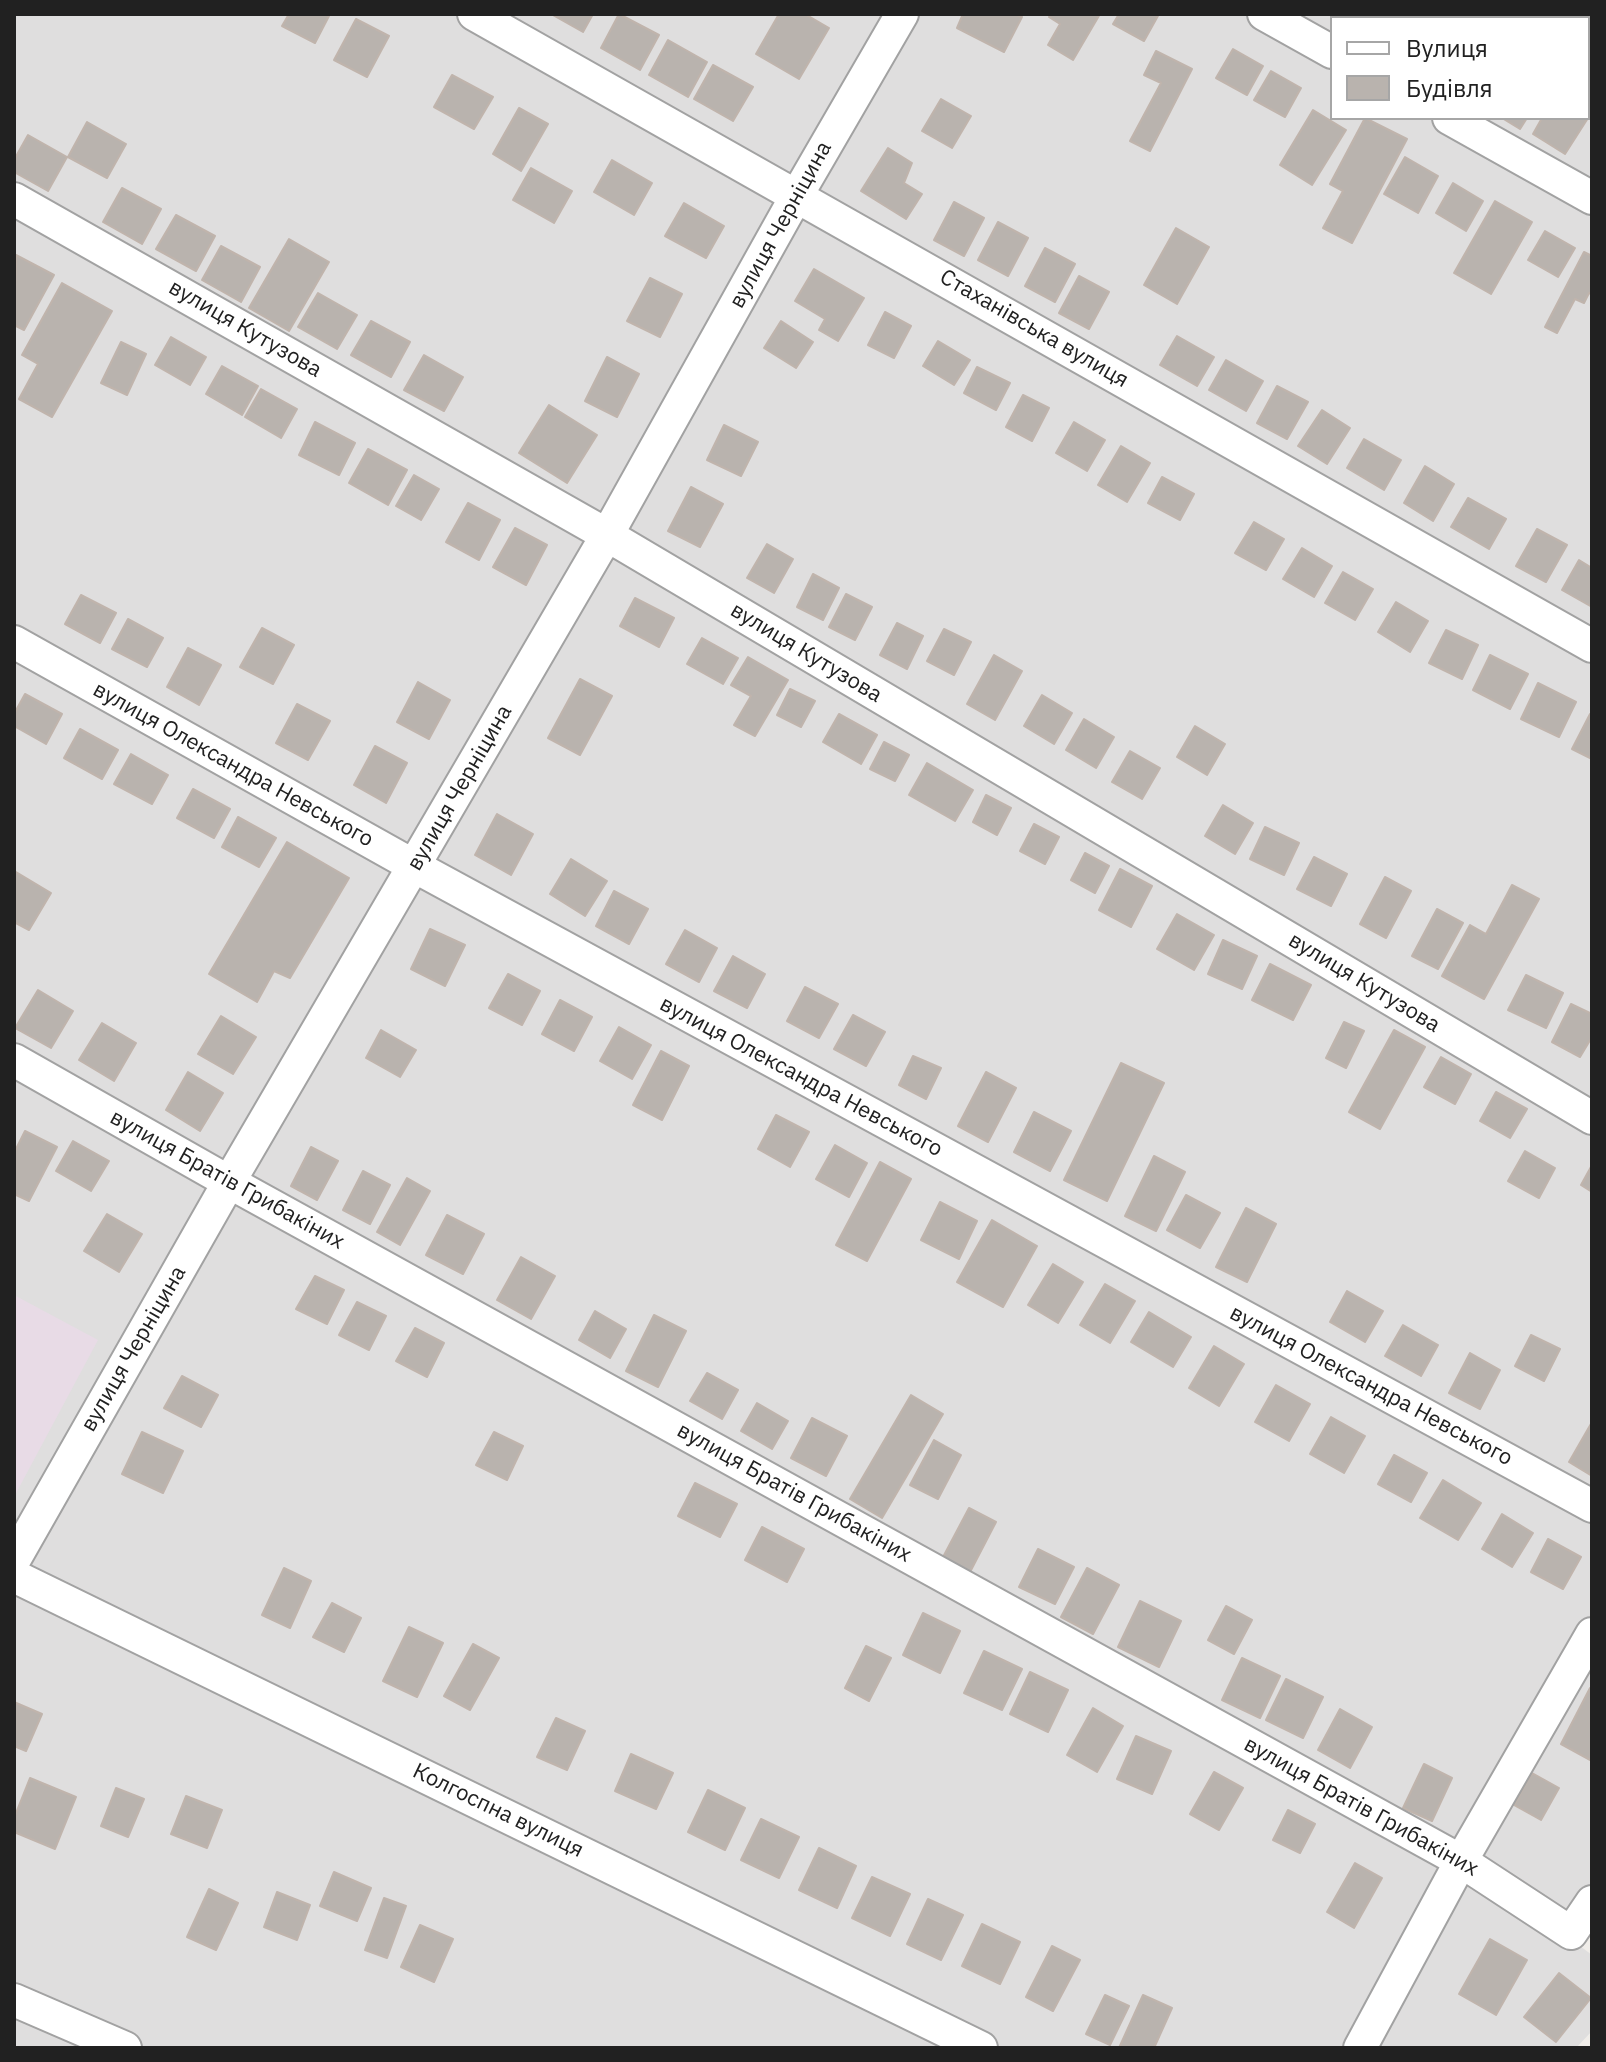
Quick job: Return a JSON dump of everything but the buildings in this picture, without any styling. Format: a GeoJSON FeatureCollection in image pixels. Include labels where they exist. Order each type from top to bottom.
{"type":"FeatureCollection","features":[{"type":"Feature","properties":{"kind":"street","name":"Стаханівська вулиця"},"geometry":{"type":"LineString","coordinates":[[474,14],[1592,646]]}},
{"type":"Feature","properties":{"kind":"street","name":"вулиця Черніцина"},"geometry":{"type":"LineString","coordinates":[[14,1560],[229,1182],[607,535],[902,14]]}},
{"type":"Feature","properties":{"kind":"street"},"geometry":{"type":"LineString","coordinates":[[1264,14],[1330,51]]}},
{"type":"Feature","properties":{"kind":"street"},"geometry":{"type":"LineString","coordinates":[[1453,120],[1592,198]]}},
{"type":"Feature","properties":{"kind":"street","name":"вулиця Кутузова"},"geometry":{"type":"LineString","coordinates":[[14,199],[607,535],[1592,1118]]}},
{"type":"Feature","properties":{"kind":"street","name":"вулиця Олександра Невського"},"geometry":{"type":"LineString","coordinates":[[14,642],[414,866],[1592,1506]]}},
{"type":"Feature","properties":{"kind":"street","name":"вулиця Братів Грибакіних"},"geometry":{"type":"LineString","coordinates":[[14,1060],[229,1182],[1461,1861],[1571,1933],[1592,1902]]}},
{"type":"Feature","properties":{"kind":"street","name":"Колгоспна вулиця"},"geometry":{"type":"LineString","coordinates":[[14,1576],[981,2048]]}},
{"type":"Feature","properties":{"kind":"street"},"geometry":{"type":"LineString","coordinates":[[1360,2048],[1461,1861],[1592,1634]]}},
{"type":"Feature","properties":{"kind":"street"},"geometry":{"type":"LineString","coordinates":[[14,2000],[125,2048]]}},
{"type":"Feature","properties":{"kind":"shaded area"},"geometry":{"type":"Polygon","coordinates":[[[14,14],[1592,14],[1592,1930],[1580,1946],[1592,1955],[1592,2031],[1576,2048],[14,2048],[14,14]]]}},
{"type":"Feature","properties":{"kind":"shaded area"},"geometry":{"type":"Polygon","coordinates":[[[14,1295],[98,1340],[14,1497],[14,1295]]]}}]}
